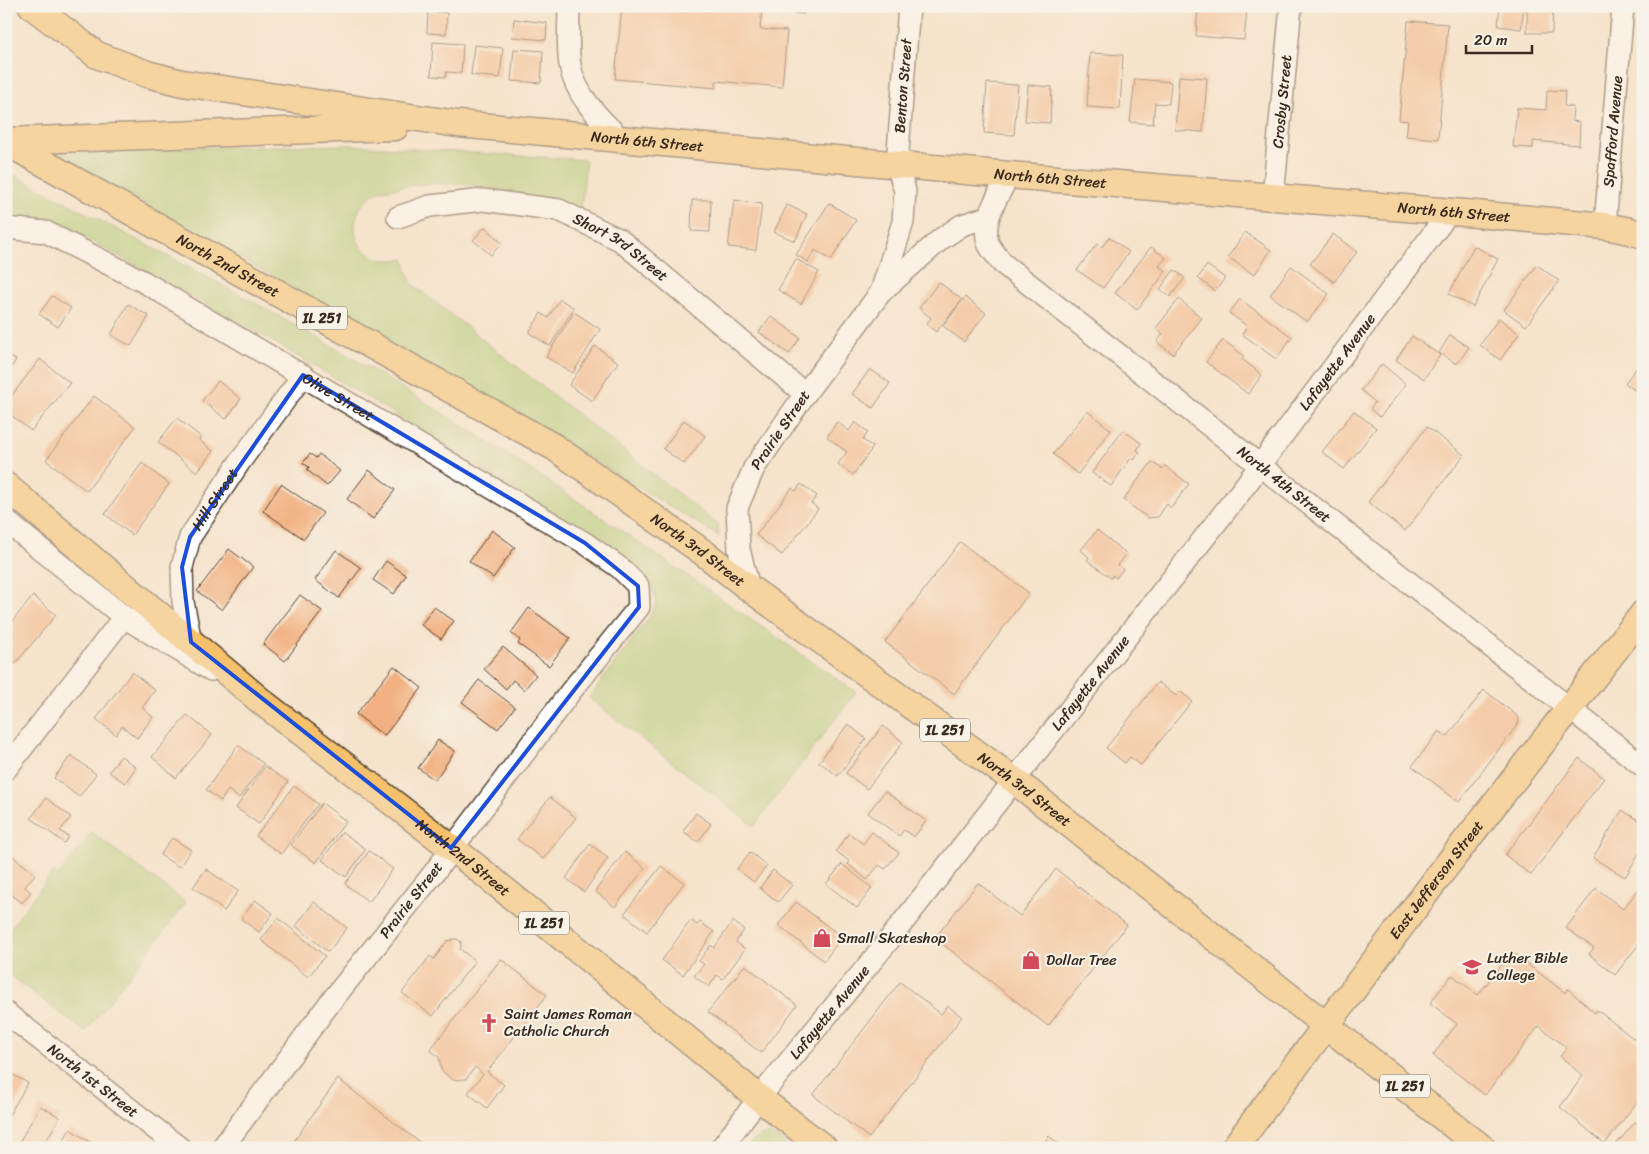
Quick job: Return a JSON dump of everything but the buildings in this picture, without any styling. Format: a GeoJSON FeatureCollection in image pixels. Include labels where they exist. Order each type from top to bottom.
{"type":"FeatureCollection","features":[{"type":"Feature","properties":{"kind":"main road"},"geometry":{"type":"LineString","coordinates":[[32,6],[97,55],[148,74],[182,82],[458,124]]}},
{"type":"Feature","properties":{"kind":"main road"},"geometry":{"type":"LineString","coordinates":[[6,142],[458,124]]}},
{"type":"Feature","properties":{"kind":"main road","name":"North 6th Street"},"geometry":{"type":"LineString","coordinates":[[458,124],[1009,175],[1450,212],[1630,233]]}},
{"type":"Feature","properties":{"kind":"main road","name":"North 2nd Street"},"geometry":{"type":"LineString","coordinates":[[6,142],[554,447]]}},
{"type":"Feature","properties":{"kind":"main road","name":"North 3rd Street"},"geometry":{"type":"LineString","coordinates":[[554,447],[704,553],[749,588],[1015,780],[1482,1148]]}},
{"type":"Feature","properties":{"kind":"main road","name":"North 2nd Street"},"geometry":{"type":"LineString","coordinates":[[6,486],[262,702],[451,848],[824,1148]]}},
{"type":"Feature","properties":{"kind":"main road","name":"East Jefferson Street"},"geometry":{"type":"LineString","coordinates":[[1234,1148],[1447,865],[1643,614]]}},
{"type":"Feature","properties":{"kind":"street"},"geometry":{"type":"LineString","coordinates":[[569,6],[570,66],[580,91],[598,116],[622,140]]}},
{"type":"Feature","properties":{"kind":"street","name":"Benton Street"},"geometry":{"type":"LineString","coordinates":[[897,164],[909,6]]}},
{"type":"Feature","properties":{"kind":"street","name":"Crosby Street"},"geometry":{"type":"LineString","coordinates":[[1274,197],[1291,6]]}},
{"type":"Feature","properties":{"kind":"street","name":"Spafford Avenue"},"geometry":{"type":"LineString","coordinates":[[1623,6],[1630,233]]}},
{"type":"Feature","properties":{"kind":"street","name":"Prairie Street"},"geometry":{"type":"LineString","coordinates":[[881,292],[903,222],[905,191],[897,164]]}},
{"type":"Feature","properties":{"kind":"street","name":"North 4th Street"},"geometry":{"type":"LineString","coordinates":[[1009,175],[988,217],[986,232],[989,245],[1002,263],[1643,766]]}},
{"type":"Feature","properties":{"kind":"street","name":"Short 3rd Street"},"geometry":{"type":"LineString","coordinates":[[398,217],[430,206],[483,200],[559,210],[620,240],[805,394]]}},
{"type":"Feature","properties":{"kind":"street","name":"Lafayette Avenue"},"geometry":{"type":"LineString","coordinates":[[721,1148],[883,948],[1261,466],[1450,212]]}},
{"type":"Feature","properties":{"kind":"street","name":"Prairie Street"},"geometry":{"type":"LineString","coordinates":[[749,588],[739,550],[737,508],[754,468],[805,394],[881,292],[941,239],[962,225],[988,217]]}},
{"type":"Feature","properties":{"kind":"street","name":"Olive Street"},"geometry":{"type":"LineString","coordinates":[[6,228],[46,232],[144,282],[585,543],[620,568],[638,586],[639,607]]}},
{"type":"Feature","properties":{"kind":"street","name":"Hill Street"},"geometry":{"type":"LineString","coordinates":[[191,642],[183,602],[182,567],[190,537],[239,463],[303,375]]}},
{"type":"Feature","properties":{"kind":"street","name":"North 2nd Street"},"geometry":{"type":"LineString","coordinates":[[6,521],[124,617],[262,702]]}},
{"type":"Feature","properties":{"kind":"street","name":"Prairie Street"},"geometry":{"type":"LineString","coordinates":[[222,1148],[329,1004],[639,607]]}},
{"type":"Feature","properties":{"kind":"street"},"geometry":{"type":"LineString","coordinates":[[6,769],[124,617]]}},
{"type":"Feature","properties":{"kind":"street","name":"North 1st Street"},"geometry":{"type":"LineString","coordinates":[[6,1013],[180,1148]]}},
{"type":"Feature","properties":{"kind":"highlighted area"},"geometry":{"type":"Polygon","coordinates":[[[303,375],[585,543],[638,586],[639,607],[451,848],[191,642],[182,567],[190,537],[303,375]]]}},
{"type":"Feature","properties":{"kind":"green space"},"geometry":{"type":"Polygon","coordinates":[[[352,145],[586,160],[581,211],[492,188],[470,185],[425,184],[388,189],[375,193],[361,207],[355,225],[356,235],[365,251],[377,259],[404,259],[411,283],[718,525],[719,536],[543,430],[57,154],[172,148],[352,145]]]}},
{"type":"Feature","properties":{"kind":"green space"},"geometry":{"type":"Polygon","coordinates":[[[6,171],[269,311],[423,401],[587,508],[856,692],[754,826],[589,698],[650,616],[657,601],[651,586],[640,571],[418,428],[269,339],[61,226],[31,219],[6,216],[6,171]]]}},
{"type":"Feature","properties":{"kind":"green space"},"geometry":{"type":"Polygon","coordinates":[[[92,832],[186,903],[85,1032],[6,972],[6,934],[53,872],[58,876],[92,832]]]}},
{"type":"Feature","properties":{"kind":"green space"},"geometry":{"type":"Polygon","coordinates":[[[769,1134],[791,1148],[746,1148],[759,1136],[769,1134]]]}},
{"type":"Feature","properties":{"kind":"place","name":"Small Skateshop"},"geometry":{"type":"Point","coordinates":[822,938]}},
{"type":"Feature","properties":{"kind":"place","name":"Dollar Tree"},"geometry":{"type":"Point","coordinates":[1031,960]}},
{"type":"Feature","properties":{"kind":"place","name":"Luther Bible College"},"geometry":{"type":"Point","coordinates":[1472,967]}},
{"type":"Feature","properties":{"kind":"place","name":"Saint James Roman Catholic Church"},"geometry":{"type":"Point","coordinates":[489,1023]}}]}
